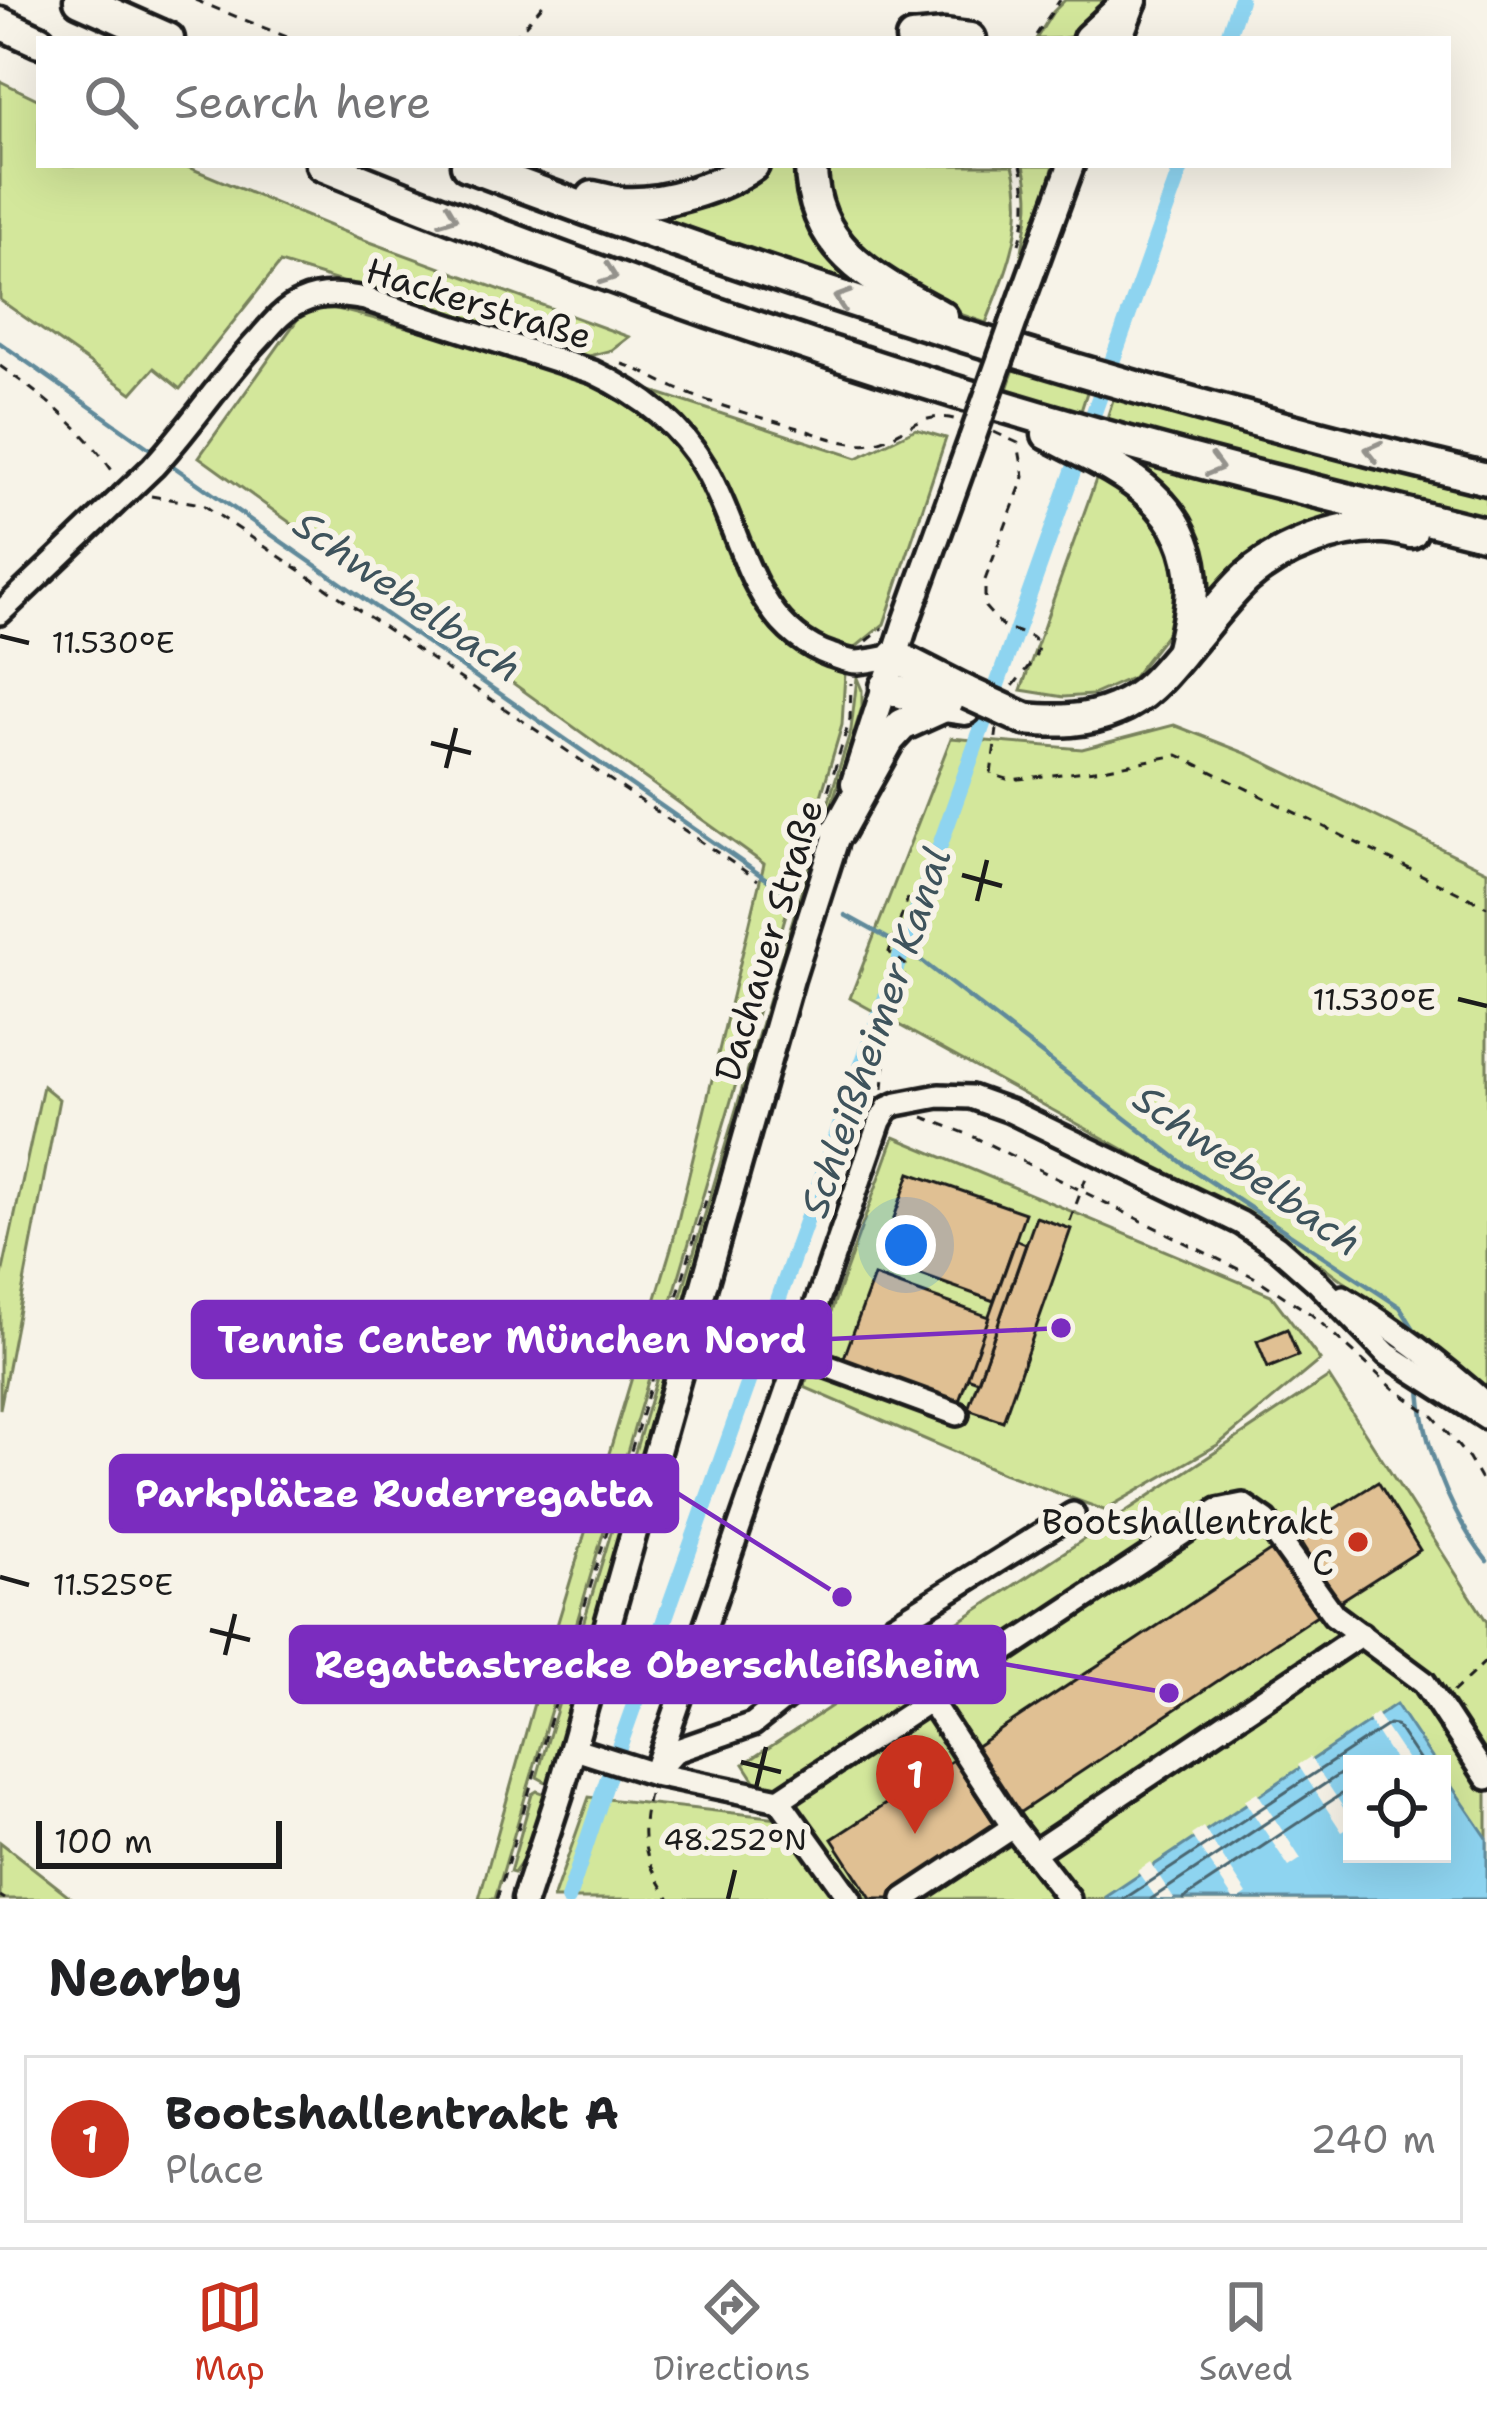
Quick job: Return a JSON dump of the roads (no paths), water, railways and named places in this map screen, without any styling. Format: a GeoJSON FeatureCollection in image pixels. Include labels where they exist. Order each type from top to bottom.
{"type":"FeatureCollection","features":[{"type":"Feature","properties":{"kind":"highway"},"geometry":{"type":"LineString","coordinates":[[80,0],[161,36]]}},
{"type":"Feature","properties":{"kind":"highway"},"geometry":{"type":"LineString","coordinates":[[1092,36],[1132,0]]}},
{"type":"Feature","properties":{"kind":"highway"},"geometry":{"type":"LineString","coordinates":[[0,23],[36,40]]}},
{"type":"Feature","properties":{"kind":"highway"},"geometry":{"type":"LineString","coordinates":[[329,168],[788,339],[978,423],[1236,472],[1487,533]]}},
{"type":"Feature","properties":{"kind":"highway"},"geometry":{"type":"LineString","coordinates":[[474,168],[912,322],[1250,420],[1487,479]]}},
{"type":"Feature","properties":{"kind":"highway"},"geometry":{"type":"LineString","coordinates":[[477,168],[626,203],[707,189],[749,168]]}},
{"type":"Feature","properties":{"kind":"highway"},"geometry":{"type":"LineString","coordinates":[[811,168],[815,206],[853,263],[994,346]]}},
{"type":"Feature","properties":{"kind":"highway"},"geometry":{"type":"LineString","coordinates":[[1087,442],[1145,489],[1180,532],[1190,561],[1192,590],[1182,652]]}},
{"type":"Feature","properties":{"kind":"highway"},"geometry":{"type":"LineString","coordinates":[[886,687],[959,702],[1011,723],[1094,717],[1145,693],[1247,578],[1302,544],[1384,526],[1487,548]]}},
{"type":"Feature","properties":{"kind":"highway"},"geometry":{"type":"LineString","coordinates":[[895,656],[959,702]]}},
{"type":"Feature","properties":{"kind":"highway"},"geometry":{"type":"LineString","coordinates":[[838,831],[889,739],[902,725],[959,702]]}},
{"type":"Feature","properties":{"kind":"main road"},"geometry":{"type":"LineString","coordinates":[[1120,36],[1132,0]]}},
{"type":"Feature","properties":{"kind":"main road","name":"Dachauer Straße"},"geometry":{"type":"LineString","coordinates":[[525,1899],[791,979],[895,656],[1071,168]]}},
{"type":"Feature","properties":{"kind":"street","name":"Hackerstraße"},"geometry":{"type":"LineString","coordinates":[[0,613],[154,467],[225,375],[285,311],[303,301],[341,295],[593,372],[646,403],[703,463],[757,586],[788,631],[824,653],[855,662],[886,687]]}},
{"type":"Feature","properties":{"kind":"street"},"geometry":{"type":"LineString","coordinates":[[855,662],[895,656]]}},
{"type":"Feature","properties":{"kind":"street"},"geometry":{"type":"LineString","coordinates":[[646,1771],[880,1121],[893,1106],[940,1096],[971,1096],[1241,1223],[1317,1282],[1387,1354],[1487,1418]]}},
{"type":"Feature","properties":{"kind":"street"},"geometry":{"type":"LineString","coordinates":[[1317,1282],[1437,1360],[1487,1405]]}},
{"type":"Feature","properties":{"kind":"street"},"geometry":{"type":"LineString","coordinates":[[797,1360],[813,1361],[957,1414]]}},
{"type":"Feature","properties":{"kind":"street"},"geometry":{"type":"LineString","coordinates":[[779,1800],[1218,1510],[1243,1504],[1266,1521],[1334,1615],[1424,1682],[1487,1778]]}},
{"type":"Feature","properties":{"kind":"street"},"geometry":{"type":"LineString","coordinates":[[646,1771],[675,1751],[753,1724],[813,1676],[1072,1514]]}},
{"type":"Feature","properties":{"kind":"street"},"geometry":{"type":"LineString","coordinates":[[1033,1853],[1361,1634]]}},
{"type":"Feature","properties":{"kind":"street"},"geometry":{"type":"LineString","coordinates":[[928,1699],[1012,1827],[1070,1899]]}},
{"type":"Feature","properties":{"kind":"street"},"geometry":{"type":"LineString","coordinates":[[572,1748],[646,1771],[779,1800],[850,1899]]}},
{"type":"Feature","properties":{"kind":"street"},"geometry":{"type":"LineString","coordinates":[[904,1899],[1012,1827]]}},
{"type":"Feature","properties":{"kind":"water"},"geometry":{"type":"Polygon","coordinates":[[[1396,1704],[1430,1755],[1343,1755],[1343,1863],[1451,1863],[1451,1785],[1487,1838],[1487,1899],[1106,1897],[1396,1704]]]}},
{"type":"Feature","properties":{"kind":"waterway","name":"Schleißheimer Kanal"},"geometry":{"type":"LineString","coordinates":[[1228,36],[1240,0]]}},
{"type":"Feature","properties":{"kind":"waterway","name":"Schleißheimer Kanal"},"geometry":{"type":"LineString","coordinates":[[568,1899],[1181,168]]}},
{"type":"Feature","properties":{"kind":"waterway","name":"Schwebelbach"},"geometry":{"type":"LineString","coordinates":[[0,343],[156,453]]}},
{"type":"Feature","properties":{"kind":"waterway","name":"Schwebelbach"},"geometry":{"type":"LineString","coordinates":[[170,464],[785,892]]}},
{"type":"Feature","properties":{"kind":"waterway","name":"Schwebelbach"},"geometry":{"type":"LineString","coordinates":[[845,915],[905,948],[1184,1164],[1400,1307],[1419,1337]]}},
{"type":"Feature","properties":{"kind":"waterway","name":"Schwebelbach"},"geometry":{"type":"LineString","coordinates":[[1420,1384],[1440,1477],[1461,1522],[1487,1561]]}},
{"type":"Feature","properties":{"kind":"place","name":"Tennis Center München Nord"},"geometry":{"type":"Point","coordinates":[1061,1328]}},
{"type":"Feature","properties":{"kind":"place","name":"Bootshallentrakt C"},"geometry":{"type":"Point","coordinates":[1358,1542]}},
{"type":"Feature","properties":{"kind":"place","name":"Parkplätze Ruderregatta"},"geometry":{"type":"Point","coordinates":[842,1597]}},
{"type":"Feature","properties":{"kind":"place","name":"Regattastrecke Oberschleißheim"},"geometry":{"type":"Point","coordinates":[1169,1693]}},
{"type":"Feature","properties":{"kind":"place","name":"Bootshallentrakt A"},"geometry":{"type":"Point","coordinates":[915,1834]}}]}
